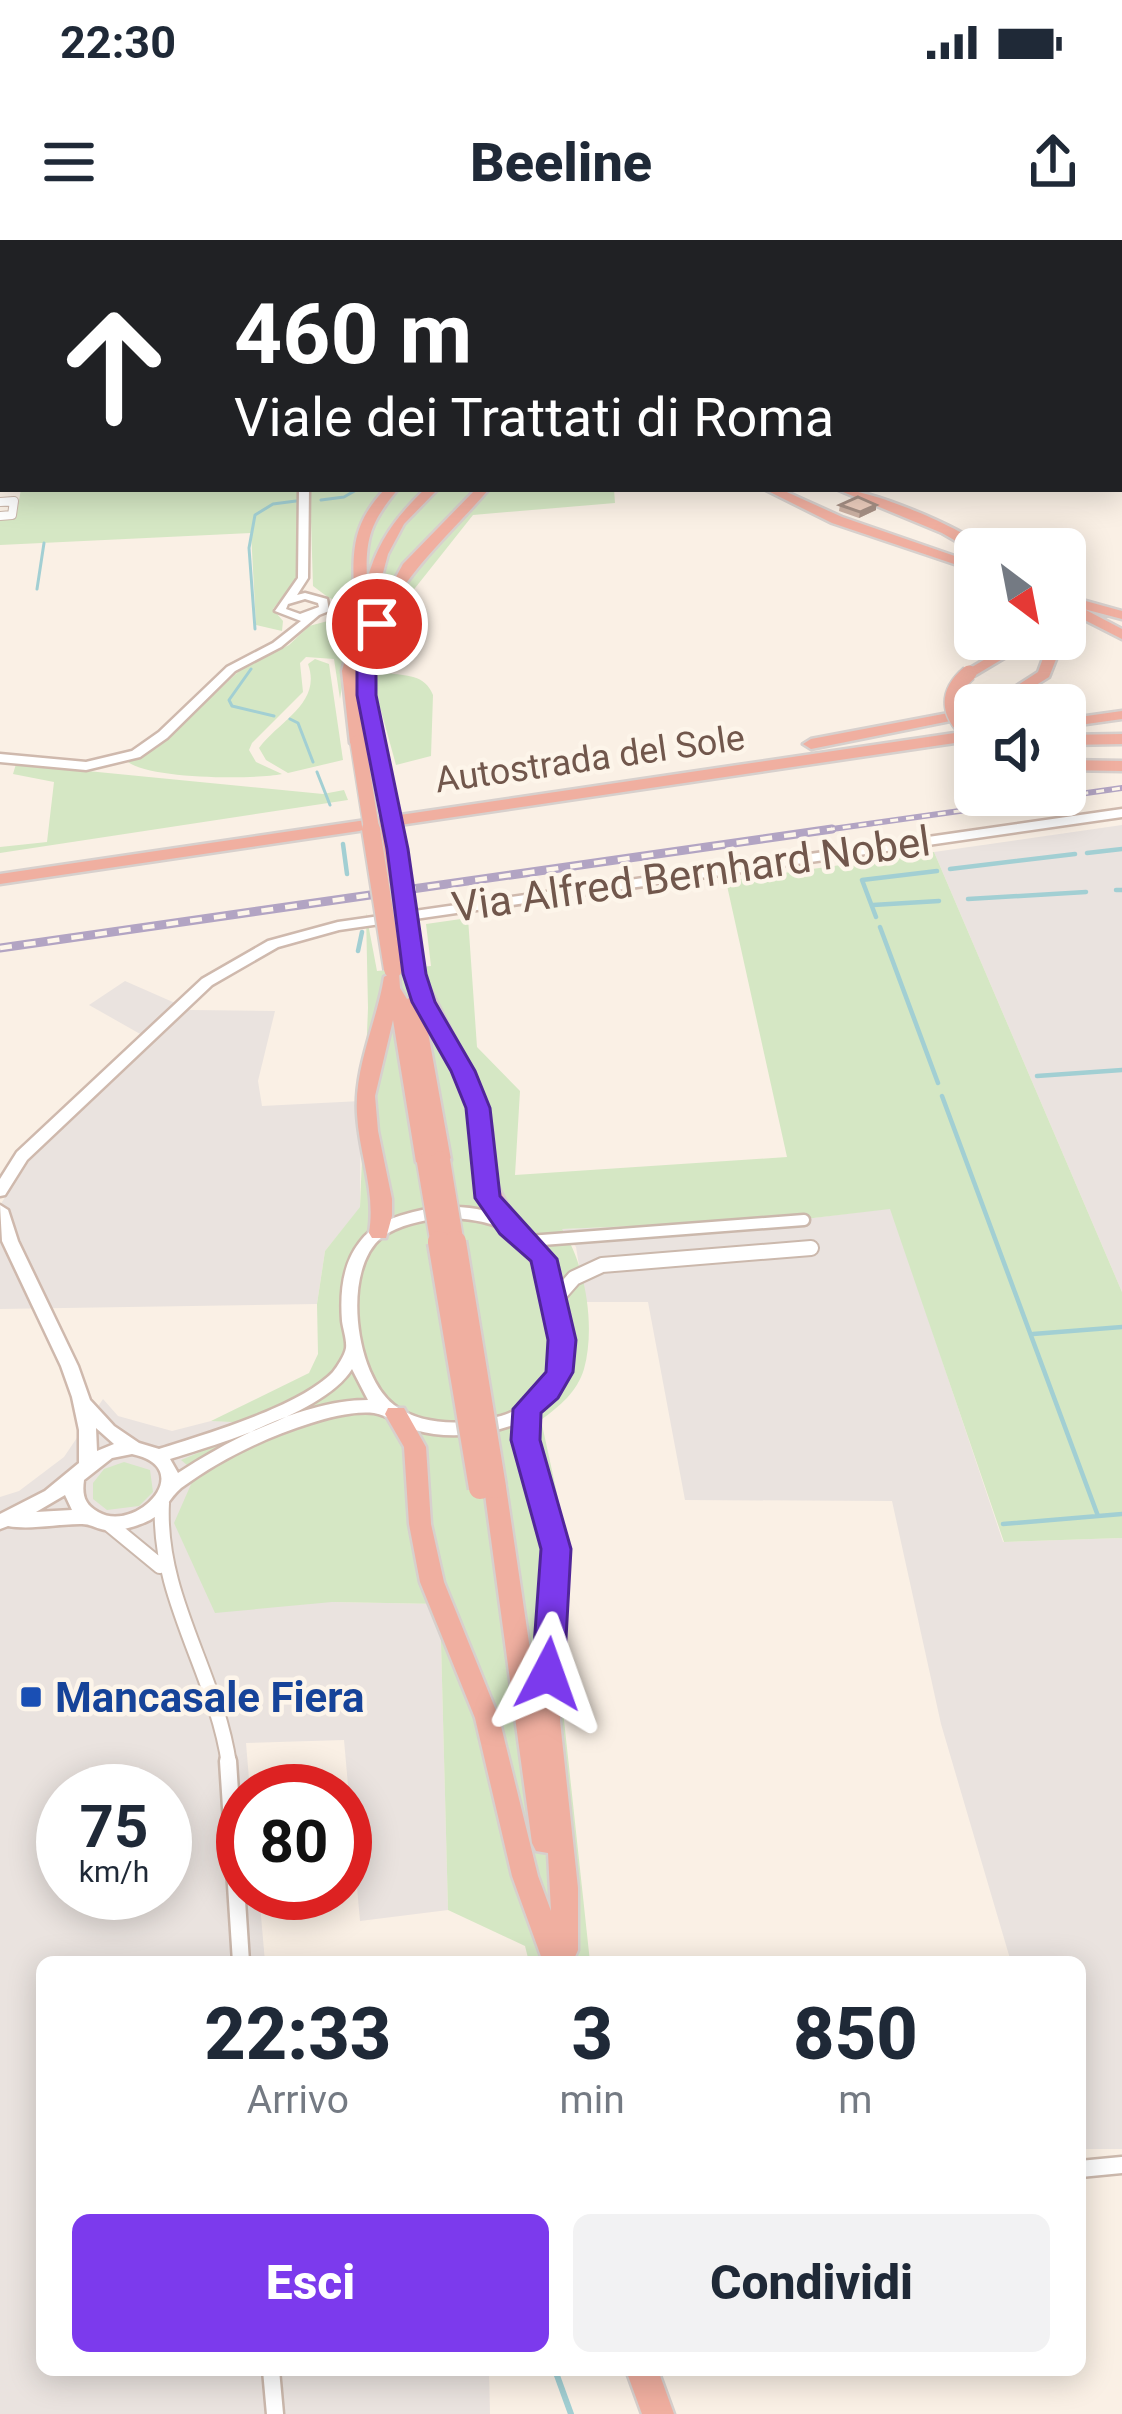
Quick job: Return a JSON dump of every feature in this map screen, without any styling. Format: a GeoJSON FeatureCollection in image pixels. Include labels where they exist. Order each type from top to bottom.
{"type":"FeatureCollection","features":[{"type":"Feature","properties":{"kind":"highway"},"geometry":{"type":"LineString","coordinates":[[360,630],[358,541],[370,514],[389,492]]}},
{"type":"Feature","properties":{"kind":"highway"},"geometry":{"type":"LineString","coordinates":[[429,492],[403,516],[385,544],[349,686],[367,742],[414,971],[428,1012],[472,1089],[480,1118],[485,1188],[509,1228]]}},
{"type":"Feature","properties":{"kind":"highway"},"geometry":{"type":"LineString","coordinates":[[441,492],[418,512],[397,542],[365,681],[367,742],[393,973],[433,1161],[559,1956]]}},
{"type":"Feature","properties":{"kind":"highway"},"geometry":{"type":"LineString","coordinates":[[377,624],[408,568],[480,492]]}},
{"type":"Feature","properties":{"kind":"highway"},"geometry":{"type":"LineString","coordinates":[[776,492],[837,520],[954,560]]}},
{"type":"Feature","properties":{"kind":"highway"},"geometry":{"type":"LineString","coordinates":[[850,492],[954,534]]}},
{"type":"Feature","properties":{"kind":"highway"},"geometry":{"type":"LineString","coordinates":[[1086,606],[1122,615]]}},
{"type":"Feature","properties":{"kind":"highway"},"geometry":{"type":"LineString","coordinates":[[1086,613],[1122,634]]}},
{"type":"Feature","properties":{"kind":"highway"},"geometry":{"type":"LineString","coordinates":[[956,684],[992,660]]}},
{"type":"Feature","properties":{"kind":"highway"},"geometry":{"type":"LineString","coordinates":[[1028,684],[1044,674],[1049,660]]}},
{"type":"Feature","properties":{"kind":"highway"},"geometry":{"type":"LineString","coordinates":[[954,686],[948,706],[954,720]]}},
{"type":"Feature","properties":{"kind":"highway"},"geometry":{"type":"LineString","coordinates":[[1086,708],[1122,704]]}},
{"type":"Feature","properties":{"kind":"highway"},"geometry":{"type":"LineString","coordinates":[[1086,720],[1122,715]]}},
{"type":"Feature","properties":{"kind":"highway"},"geometry":{"type":"LineString","coordinates":[[803,752],[954,717]]}},
{"type":"Feature","properties":{"kind":"highway","name":"Autostrada del Sole"},"geometry":{"type":"LineString","coordinates":[[0,879],[954,727]]}},
{"type":"Feature","properties":{"kind":"highway"},"geometry":{"type":"LineString","coordinates":[[1086,740],[1122,739]]}},
{"type":"Feature","properties":{"kind":"highway"},"geometry":{"type":"LineString","coordinates":[[803,752],[954,741]]}},
{"type":"Feature","properties":{"kind":"highway","name":"Autostrada del Sole"},"geometry":{"type":"LineString","coordinates":[[0,865],[803,752]]}},
{"type":"Feature","properties":{"kind":"highway"},"geometry":{"type":"LineString","coordinates":[[1086,766],[1122,766]]}},
{"type":"Feature","properties":{"kind":"highway"},"geometry":{"type":"LineString","coordinates":[[414,971],[433,1161]]}},
{"type":"Feature","properties":{"kind":"highway"},"geometry":{"type":"LineString","coordinates":[[379,1233],[386,1199],[369,1137],[366,1095],[393,973]]}},
{"type":"Feature","properties":{"kind":"highway"},"geometry":{"type":"LineString","coordinates":[[527,1409],[525,1440],[556,1549],[548,1721],[565,1888],[559,1956]]}},
{"type":"Feature","properties":{"kind":"highway"},"geometry":{"type":"LineString","coordinates":[[391,1411],[415,1448],[420,1524],[432,1582],[487,1718],[525,1876],[559,1956]]}},
{"type":"Feature","properties":{"kind":"highway"},"geometry":{"type":"LineString","coordinates":[[645,2376],[658,2414]]}},
{"type":"Feature","properties":{"kind":"street"},"geometry":{"type":"LineString","coordinates":[[291,633],[287,616],[279,608],[303,578],[304,492]]}},
{"type":"Feature","properties":{"kind":"street"},"geometry":{"type":"LineString","coordinates":[[0,502],[14,501],[12,515],[0,516]]}},
{"type":"Feature","properties":{"kind":"street"},"geometry":{"type":"LineString","coordinates":[[0,758],[86,766],[136,754],[163,735],[231,669],[277,646],[325,610],[303,578]]}},
{"type":"Feature","properties":{"kind":"street"},"geometry":{"type":"LineString","coordinates":[[289,599],[320,599]]}},
{"type":"Feature","properties":{"kind":"street"},"geometry":{"type":"LineString","coordinates":[[287,616],[314,616]]}},
{"type":"Feature","properties":{"kind":"street","name":"Via Alfred Bernhard Nobel"},"geometry":{"type":"LineString","coordinates":[[0,1191],[22,1156],[207,982],[237,961],[295,936],[525,898],[1122,813]]}},
{"type":"Feature","properties":{"kind":"street"},"geometry":{"type":"LineString","coordinates":[[0,1210],[82,1400],[91,1435],[88,1462]]}},
{"type":"Feature","properties":{"kind":"street"},"geometry":{"type":"LineString","coordinates":[[110,1524],[148,1514],[201,1466],[326,1412],[350,1406],[391,1411],[430,1426],[458,1428],[496,1423],[527,1409],[560,1372],[563,1350],[543,1259],[529,1241],[487,1217],[443,1212],[407,1219],[379,1233],[358,1253],[347,1278],[360,1378],[391,1411]]}},
{"type":"Feature","properties":{"kind":"street"},"geometry":{"type":"LineString","coordinates":[[529,1241],[804,1220]]}},
{"type":"Feature","properties":{"kind":"street"},"geometry":{"type":"LineString","coordinates":[[721,1227],[726,1255]]}},
{"type":"Feature","properties":{"kind":"street"},"geometry":{"type":"LineString","coordinates":[[553,1302],[574,1278],[602,1265],[811,1248]]}},
{"type":"Feature","properties":{"kind":"street"},"geometry":{"type":"LineString","coordinates":[[157,1456],[311,1395],[343,1372],[354,1349]]}},
{"type":"Feature","properties":{"kind":"street"},"geometry":{"type":"LineString","coordinates":[[82,1400],[108,1431],[157,1456],[169,1469],[157,1536],[161,1567],[211,1686],[225,1744],[241,1956]]}},
{"type":"Feature","properties":{"kind":"street"},"geometry":{"type":"LineString","coordinates":[[0,1522],[75,1480],[88,1462],[110,1451],[135,1448]]}},
{"type":"Feature","properties":{"kind":"street"},"geometry":{"type":"LineString","coordinates":[[75,1480],[73,1496],[87,1516]]}},
{"type":"Feature","properties":{"kind":"street"},"geometry":{"type":"LineString","coordinates":[[0,1522],[87,1516],[110,1524],[161,1567]]}},
{"type":"Feature","properties":{"kind":"street"},"geometry":{"type":"LineString","coordinates":[[1086,2168],[1122,2165]]}},
{"type":"Feature","properties":{"kind":"street"},"geometry":{"type":"LineString","coordinates":[[271,2376],[274,2414]]}},
{"type":"Feature","properties":{"kind":"shaded area"},"geometry":{"type":"Polygon","coordinates":[[[1122,825],[1122,1292],[934,852],[1122,825]]]}},
{"type":"Feature","properties":{"kind":"shaded area"},"geometry":{"type":"Polygon","coordinates":[[[125,981],[191,1010],[275,1011],[258,1081],[262,1106],[361,1101],[360,1208],[325,1251],[317,1304],[0,1309],[0,1205],[44,1139],[118,1067],[142,1035],[89,1005],[125,981]]]}},
{"type":"Feature","properties":{"kind":"shaded area"},"geometry":{"type":"Polygon","coordinates":[[[891,1208],[1003,1542],[1122,1538],[1122,2149],[1086,2149],[1086,1956],[1009,1956],[941,1724],[892,1501],[685,1500],[648,1302],[585,1302],[576,1247],[560,1229],[805,1219],[891,1208]]]}},
{"type":"Feature","properties":{"kind":"shaded area"},"geometry":{"type":"Polygon","coordinates":[[[103,1399],[118,1416],[172,1431],[211,1421],[253,1422],[332,1602],[440,1604],[448,1910],[372,1920],[372,1764],[346,1764],[344,1740],[246,1743],[248,1764],[216,1764],[216,1920],[261,1920],[264,1956],[36,1956],[36,2376],[489,2376],[490,2414],[0,2414],[0,1497],[19,1491],[64,1457],[103,1399]]]}},
{"type":"Feature","properties":{"kind":"green space"},"geometry":{"type":"Polygon","coordinates":[[[20,492],[299,492],[297,578],[273,609],[283,621],[282,631],[256,625],[251,533],[0,545],[0,519],[16,518],[20,492]]]}},
{"type":"Feature","properties":{"kind":"green space"},"geometry":{"type":"Polygon","coordinates":[[[310,492],[614,492],[615,503],[473,515],[404,602],[356,605],[329,598],[313,586],[310,492]]]}},
{"type":"Feature","properties":{"kind":"green space"},"geometry":{"type":"Polygon","coordinates":[[[354,614],[340,699],[334,659],[306,657],[300,663],[303,692],[252,743],[249,750],[256,762],[282,774],[179,775],[128,762],[157,748],[240,670],[289,645],[309,626],[354,614]]]}},
{"type":"Feature","properties":{"kind":"green space"},"geometry":{"type":"Polygon","coordinates":[[[389,615],[399,624],[387,673],[420,680],[433,695],[431,756],[396,765],[375,689],[389,615]]]}},
{"type":"Feature","properties":{"kind":"green space"},"geometry":{"type":"Polygon","coordinates":[[[315,659],[329,664],[343,760],[288,773],[266,760],[259,748],[304,700],[311,678],[308,664],[315,659]]]}},
{"type":"Feature","properties":{"kind":"green space"},"geometry":{"type":"Polygon","coordinates":[[[16,764],[323,794],[344,790],[348,800],[0,853],[0,847],[47,842],[54,782],[13,774],[16,764]]]}},
{"type":"Feature","properties":{"kind":"green space"},"geometry":{"type":"Polygon","coordinates":[[[934,852],[1122,1292],[1122,1538],[1004,1542],[890,1209],[805,1219],[562,1229],[577,1259],[589,1334],[581,1377],[561,1404],[541,1420],[568,1544],[564,1720],[589,1956],[528,1956],[525,1946],[448,1910],[440,1604],[332,1602],[215,1613],[174,1523],[192,1482],[212,1453],[187,1465],[181,1460],[219,1444],[251,1423],[211,1421],[309,1373],[318,1354],[317,1304],[325,1251],[360,1207],[368,1008],[366,913],[377,971],[431,966],[426,924],[468,918],[477,1047],[520,1091],[515,1175],[787,1157],[726,881],[934,852]]]}},
{"type":"Feature","properties":{"kind":"green space"},"geometry":{"type":"Polygon","coordinates":[[[124,1462],[150,1470],[153,1492],[139,1506],[107,1510],[93,1499],[93,1483],[104,1469],[124,1462]]]}},
{"type":"Feature","properties":{"kind":"building"},"geometry":{"type":"Polygon","coordinates":[[[858,497],[876,505],[860,512],[840,505],[858,497]]]}},
{"type":"Feature","properties":{"kind":"waterway"},"geometry":{"type":"LineString","coordinates":[[321,500],[353,492]]}},
{"type":"Feature","properties":{"kind":"waterway"},"geometry":{"type":"LineString","coordinates":[[255,629],[249,548],[255,515],[273,504],[296,501]]}},
{"type":"Feature","properties":{"kind":"waterway"},"geometry":{"type":"LineString","coordinates":[[37,589],[44,543]]}},
{"type":"Feature","properties":{"kind":"waterway"},"geometry":{"type":"LineString","coordinates":[[251,669],[229,700],[232,706],[274,716]]}},
{"type":"Feature","properties":{"kind":"waterway"},"geometry":{"type":"LineString","coordinates":[[290,719],[298,723],[313,762]]}},
{"type":"Feature","properties":{"kind":"waterway"},"geometry":{"type":"LineString","coordinates":[[317,772],[330,805]]}},
{"type":"Feature","properties":{"kind":"waterway"},"geometry":{"type":"LineString","coordinates":[[343,844],[347,874]]}},
{"type":"Feature","properties":{"kind":"waterway"},"geometry":{"type":"LineString","coordinates":[[1087,853],[1122,849]]}},
{"type":"Feature","properties":{"kind":"waterway"},"geometry":{"type":"LineString","coordinates":[[950,869],[1075,854]]}},
{"type":"Feature","properties":{"kind":"waterway"},"geometry":{"type":"LineString","coordinates":[[876,917],[862,880],[937,871]]}},
{"type":"Feature","properties":{"kind":"waterway"},"geometry":{"type":"LineString","coordinates":[[1116,890],[1122,890]]}},
{"type":"Feature","properties":{"kind":"waterway"},"geometry":{"type":"LineString","coordinates":[[968,899],[1086,892]]}},
{"type":"Feature","properties":{"kind":"waterway"},"geometry":{"type":"LineString","coordinates":[[873,905],[939,901]]}},
{"type":"Feature","properties":{"kind":"waterway"},"geometry":{"type":"LineString","coordinates":[[880,927],[938,1083]]}},
{"type":"Feature","properties":{"kind":"waterway"},"geometry":{"type":"LineString","coordinates":[[358,951],[362,932]]}},
{"type":"Feature","properties":{"kind":"waterway"},"geometry":{"type":"LineString","coordinates":[[1037,1076],[1122,1070]]}},
{"type":"Feature","properties":{"kind":"waterway"},"geometry":{"type":"LineString","coordinates":[[942,1096],[1098,1516]]}},
{"type":"Feature","properties":{"kind":"waterway"},"geometry":{"type":"LineString","coordinates":[[1033,1334],[1122,1327]]}},
{"type":"Feature","properties":{"kind":"waterway"},"geometry":{"type":"LineString","coordinates":[[1003,1524],[1122,1514]]}},
{"type":"Feature","properties":{"kind":"waterway"},"geometry":{"type":"LineString","coordinates":[[557,2376],[571,2414]]}},
{"type":"Feature","properties":{"kind":"railway"},"geometry":{"type":"LineString","coordinates":[[813,832],[1122,788]]}},
{"type":"Feature","properties":{"kind":"railway"},"geometry":{"type":"LineString","coordinates":[[813,832],[832,829]]}},
{"type":"Feature","properties":{"kind":"railway"},"geometry":{"type":"LineString","coordinates":[[0,948],[813,832]]}},
{"type":"Feature","properties":{"kind":"place","name":"Mancasale Fiera"},"geometry":{"type":"Point","coordinates":[31,1697]}},
{"type":"Feature","properties":{"kind":"route"},"geometry":{"type":"LineString","coordinates":[[377,624],[366,665],[366,695],[397,849],[414,974],[423,1002],[472,1089],[488,1198],[509,1228],[539,1251],[562,1340],[560,1372],[527,1409],[525,1440],[556,1549],[548,1674]]}}]}
